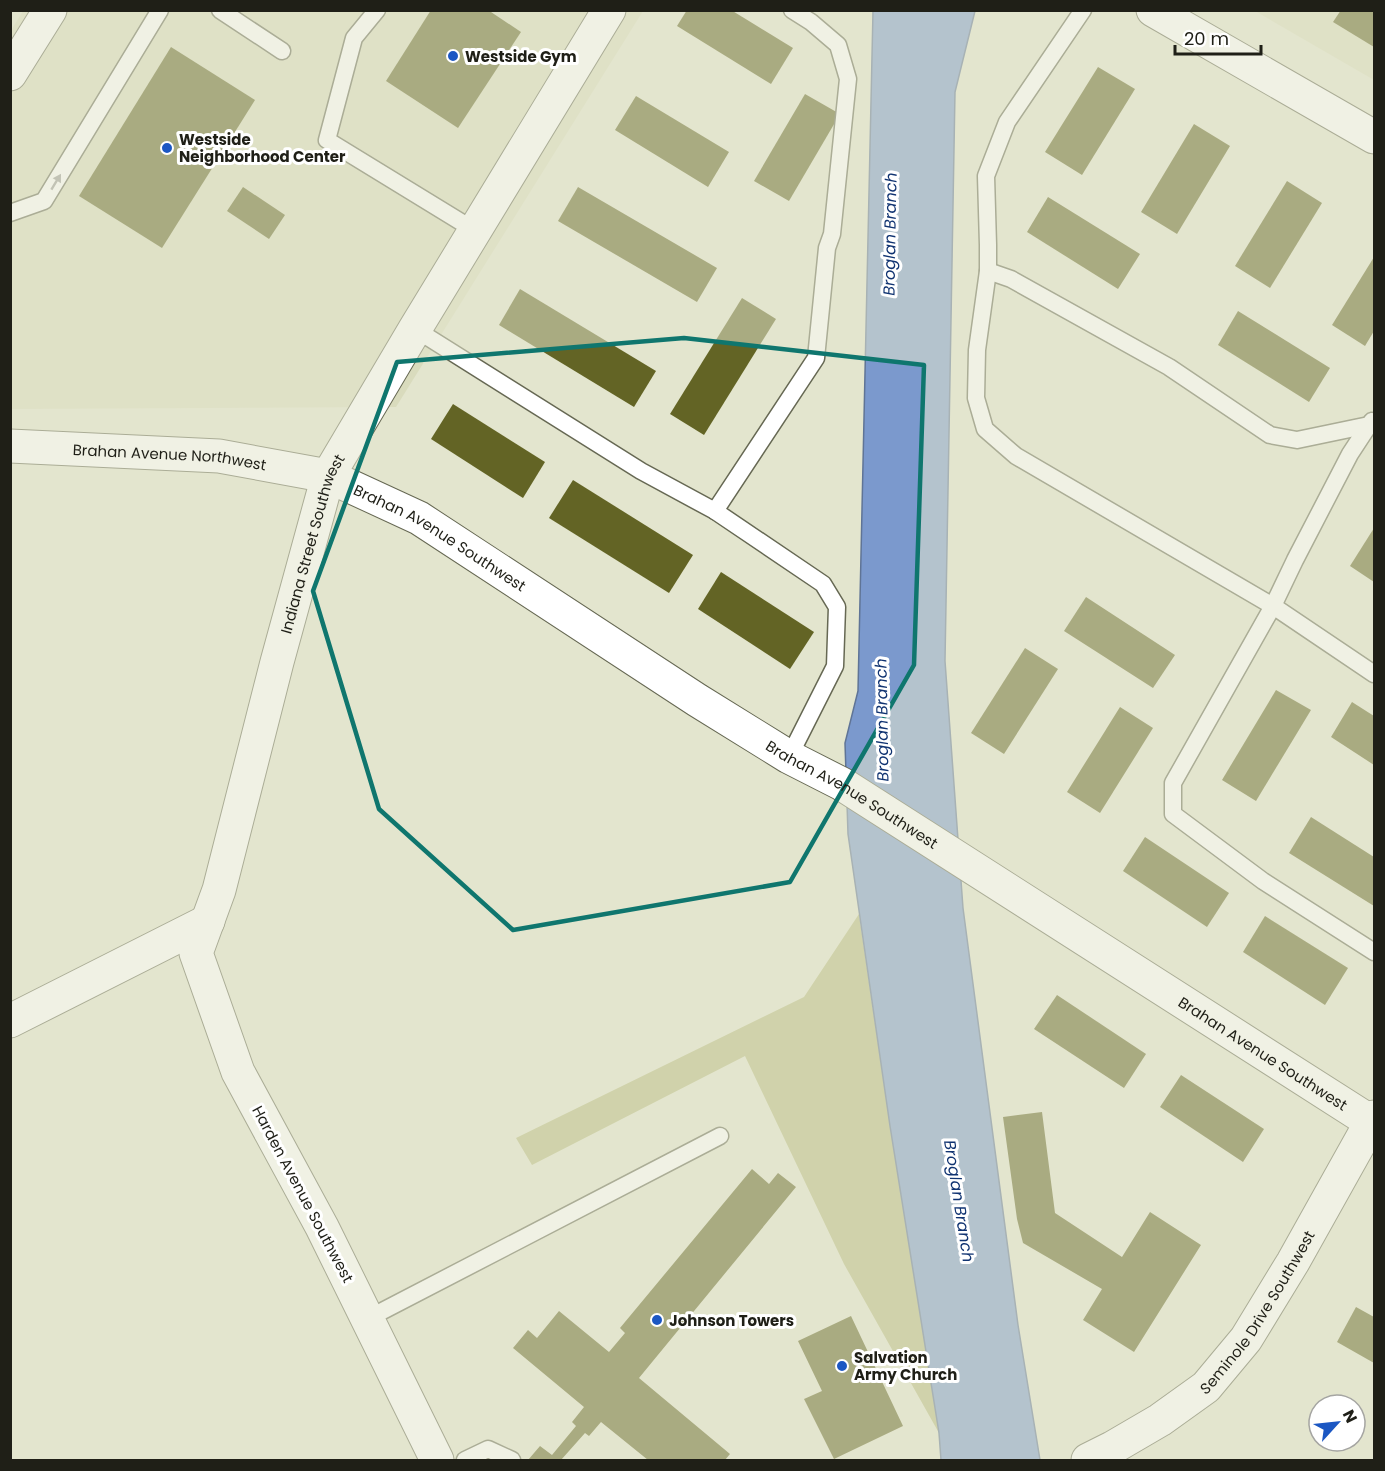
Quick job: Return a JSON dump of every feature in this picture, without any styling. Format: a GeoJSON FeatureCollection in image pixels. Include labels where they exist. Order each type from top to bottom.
{"type":"FeatureCollection","features":[{"type":"Feature","properties":{"kind":"street"},"geometry":{"type":"LineString","coordinates":[[10,74],[50,10]]}},
{"type":"Feature","properties":{"kind":"street","name":"Indiana Street Southwest"},"geometry":{"type":"LineString","coordinates":[[208,921],[219,890],[277,662],[328,476],[474,230],[609,10]]}},
{"type":"Feature","properties":{"kind":"street"},"geometry":{"type":"LineString","coordinates":[[1153,10],[1374,137]]}},
{"type":"Feature","properties":{"kind":"street","name":"Brahan Avenue Northwest"},"geometry":{"type":"LineString","coordinates":[[10,446],[219,456],[328,476]]}},
{"type":"Feature","properties":{"kind":"street","name":"Brahan Avenue Southwest"},"geometry":{"type":"LineString","coordinates":[[328,476],[419,518],[697,700],[789,757],[842,784],[1373,1119]]}},
{"type":"Feature","properties":{"kind":"street"},"geometry":{"type":"LineString","coordinates":[[10,1021],[208,921]]}},
{"type":"Feature","properties":{"kind":"street","name":"Harden Avenue Southwest"},"geometry":{"type":"LineString","coordinates":[[208,921],[196,952],[238,1072],[322,1227],[437,1461]]}},
{"type":"Feature","properties":{"kind":"street","name":"Seminole Drive Southwest"},"geometry":{"type":"LineString","coordinates":[[1106,1456],[1206,1388],[1246,1338],[1293,1262],[1373,1119]]}},
{"type":"Feature","properties":{"kind":"lane"},"geometry":{"type":"LineString","coordinates":[[10,213],[44,201],[160,10]]}},
{"type":"Feature","properties":{"kind":"lane"},"geometry":{"type":"LineString","coordinates":[[220,10],[282,51]]}},
{"type":"Feature","properties":{"kind":"lane"},"geometry":{"type":"LineString","coordinates":[[377,10],[354,38],[327,140],[474,230]]}},
{"type":"Feature","properties":{"kind":"lane"},"geometry":{"type":"LineString","coordinates":[[715,511],[816,358],[827,248],[832,234],[849,82],[838,45],[811,22],[792,10]]}},
{"type":"Feature","properties":{"kind":"lane"},"geometry":{"type":"LineString","coordinates":[[1083,10],[1007,122],[986,176],[988,272],[977,350],[976,398],[985,429],[1016,456],[1273,606],[1374,674]]}},
{"type":"Feature","properties":{"kind":"lane"},"geometry":{"type":"LineString","coordinates":[[988,272],[1011,279],[1169,367],[1270,435],[1298,440],[1372,422]]}},
{"type":"Feature","properties":{"kind":"lane"},"geometry":{"type":"LineString","coordinates":[[415,329],[641,471],[715,511],[823,585],[837,607],[835,666],[789,757]]}},
{"type":"Feature","properties":{"kind":"lane"},"geometry":{"type":"LineString","coordinates":[[1372,422],[1350,454],[1273,606],[1173,783],[1173,814],[1263,881],[1374,952]]}},
{"type":"Feature","properties":{"kind":"lane"},"geometry":{"type":"LineString","coordinates":[[367,1319],[720,1136]]}},
{"type":"Feature","properties":{"kind":"lane"},"geometry":{"type":"LineString","coordinates":[[465,1461],[488,1449],[512,1461]]}},
{"type":"Feature","properties":{"kind":"highlighted area"},"geometry":{"type":"Polygon","coordinates":[[[684,338],[924,365],[914,665],[790,882],[513,930],[379,809],[313,591],[397,362],[684,338]]]}},
{"type":"Feature","properties":{"kind":"shaded area"},"geometry":{"type":"Polygon","coordinates":[[[23,11],[643,11],[396,407],[11,409],[10,32],[23,11]]]}},
{"type":"Feature","properties":{"kind":"shaded area"},"geometry":{"type":"Polygon","coordinates":[[[1255,11],[1374,11],[1374,80],[1255,11]]]}},
{"type":"Feature","properties":{"kind":"green space"},"geometry":{"type":"Polygon","coordinates":[[[859,914],[939,1433],[844,1264],[745,1056],[532,1165],[516,1138],[804,997],[859,914]]]}},
{"type":"Feature","properties":{"kind":"water","name":"Broglan Branch"},"geometry":{"type":"Polygon","coordinates":[[[873,11],[975,11],[955,92],[945,661],[963,908],[1018,1325],[1040,1460],[941,1460],[939,1433],[890,1126],[848,834],[845,743],[858,691],[873,11]]]}},
{"type":"Feature","properties":{"kind":"building","name":"Westside Gym"},"geometry":{"type":"Polygon","coordinates":[[[431,10],[488,10],[521,32],[458,128],[386,81],[431,10]]]}},
{"type":"Feature","properties":{"kind":"building"},"geometry":{"type":"Polygon","coordinates":[[[687,10],[731,10],[793,48],[771,84],[677,26],[687,10]]]}},
{"type":"Feature","properties":{"kind":"building"},"geometry":{"type":"Polygon","coordinates":[[[1341,10],[1374,10],[1374,47],[1333,22],[1341,10]]]}},
{"type":"Feature","properties":{"kind":"building","name":"Westside Neighborhood Center"},"geometry":{"type":"Polygon","coordinates":[[[171,47],[255,100],[162,248],[79,196],[171,47]]]}},
{"type":"Feature","properties":{"kind":"building"},"geometry":{"type":"Polygon","coordinates":[[[1098,67],[1135,89],[1082,175],[1045,152],[1098,67]]]}},
{"type":"Feature","properties":{"kind":"building"},"geometry":{"type":"Polygon","coordinates":[[[805,94],[840,114],[789,201],[754,181],[805,94]]]}},
{"type":"Feature","properties":{"kind":"building"},"geometry":{"type":"Polygon","coordinates":[[[636,96],[729,152],[708,187],[615,130],[636,96]]]}},
{"type":"Feature","properties":{"kind":"building"},"geometry":{"type":"Polygon","coordinates":[[[1194,124],[1230,146],[1177,234],[1141,212],[1194,124]]]}},
{"type":"Feature","properties":{"kind":"building"},"geometry":{"type":"Polygon","coordinates":[[[1287,181],[1322,203],[1270,288],[1235,266],[1287,181]]]}},
{"type":"Feature","properties":{"kind":"building"},"geometry":{"type":"Polygon","coordinates":[[[243,187],[285,215],[269,239],[227,211],[243,187]]]}},
{"type":"Feature","properties":{"kind":"building"},"geometry":{"type":"Polygon","coordinates":[[[578,187],[717,268],[697,302],[558,221],[578,187]]]}},
{"type":"Feature","properties":{"kind":"building"},"geometry":{"type":"Polygon","coordinates":[[[1048,197],[1140,254],[1118,289],[1027,232],[1048,197]]]}},
{"type":"Feature","properties":{"kind":"building"},"geometry":{"type":"Polygon","coordinates":[[[1374,257],[1374,331],[1365,346],[1332,325],[1374,257]]]}},
{"type":"Feature","properties":{"kind":"building"},"geometry":{"type":"Polygon","coordinates":[[[520,289],[656,371],[634,407],[499,325],[520,289]]]}},
{"type":"Feature","properties":{"kind":"building"},"geometry":{"type":"Polygon","coordinates":[[[742,298],[776,319],[704,435],[670,414],[742,298]]]}},
{"type":"Feature","properties":{"kind":"building"},"geometry":{"type":"Polygon","coordinates":[[[1238,311],[1330,368],[1309,402],[1218,345],[1238,311]]]}},
{"type":"Feature","properties":{"kind":"building"},"geometry":{"type":"Polygon","coordinates":[[[453,404],[545,462],[523,498],[431,439],[453,404]]]}},
{"type":"Feature","properties":{"kind":"building"},"geometry":{"type":"Polygon","coordinates":[[[573,480],[693,555],[669,593],[549,518],[573,480]]]}},
{"type":"Feature","properties":{"kind":"building"},"geometry":{"type":"Polygon","coordinates":[[[1374,528],[1374,582],[1350,566],[1374,528]]]}},
{"type":"Feature","properties":{"kind":"building"},"geometry":{"type":"Polygon","coordinates":[[[721,572],[814,632],[790,669],[698,609],[721,572]]]}},
{"type":"Feature","properties":{"kind":"building"},"geometry":{"type":"Polygon","coordinates":[[[1086,597],[1175,655],[1153,688],[1064,631],[1086,597]]]}},
{"type":"Feature","properties":{"kind":"building"},"geometry":{"type":"Polygon","coordinates":[[[1025,648],[1058,669],[1004,754],[971,733],[1025,648]]]}},
{"type":"Feature","properties":{"kind":"building"},"geometry":{"type":"Polygon","coordinates":[[[1276,690],[1311,710],[1256,801],[1222,780],[1276,690]]]}},
{"type":"Feature","properties":{"kind":"building"},"geometry":{"type":"Polygon","coordinates":[[[1352,702],[1374,716],[1374,765],[1331,737],[1352,702]]]}},
{"type":"Feature","properties":{"kind":"building"},"geometry":{"type":"Polygon","coordinates":[[[1120,707],[1153,728],[1100,813],[1067,792],[1120,707]]]}},
{"type":"Feature","properties":{"kind":"building"},"geometry":{"type":"Polygon","coordinates":[[[1311,817],[1374,857],[1374,906],[1289,853],[1311,817]]]}},
{"type":"Feature","properties":{"kind":"building"},"geometry":{"type":"Polygon","coordinates":[[[1145,837],[1229,893],[1207,927],[1123,871],[1145,837]]]}},
{"type":"Feature","properties":{"kind":"building"},"geometry":{"type":"Polygon","coordinates":[[[1265,916],[1348,968],[1325,1005],[1243,952],[1265,916]]]}},
{"type":"Feature","properties":{"kind":"building"},"geometry":{"type":"Polygon","coordinates":[[[1057,995],[1146,1054],[1124,1088],[1034,1029],[1057,995]]]}},
{"type":"Feature","properties":{"kind":"building"},"geometry":{"type":"Polygon","coordinates":[[[1181,1075],[1264,1129],[1243,1162],[1160,1107],[1181,1075]]]}},
{"type":"Feature","properties":{"kind":"building"},"geometry":{"type":"Polygon","coordinates":[[[1042,1112],[1055,1213],[1122,1257],[1150,1212],[1201,1245],[1134,1352],[1083,1320],[1102,1289],[1023,1243],[1017,1219],[1003,1117],[1042,1112]]]}},
{"type":"Feature","properties":{"kind":"building","name":"Johnson Towers"},"geometry":{"type":"Polygon","coordinates":[[[752,1169],[769,1184],[778,1173],[796,1187],[639,1378],[730,1454],[725,1460],[648,1460],[601,1422],[589,1436],[585,1433],[561,1460],[528,1460],[540,1446],[552,1455],[576,1426],[572,1422],[584,1407],[513,1348],[528,1330],[537,1338],[559,1311],[609,1352],[625,1333],[620,1328],[752,1169]]]}},
{"type":"Feature","properties":{"kind":"building"},"geometry":{"type":"Polygon","coordinates":[[[1356,1307],[1374,1317],[1374,1363],[1337,1342],[1356,1307]]]}},
{"type":"Feature","properties":{"kind":"building","name":"Salvation Army Church"},"geometry":{"type":"Polygon","coordinates":[[[851,1316],[903,1426],[834,1459],[804,1399],[822,1391],[798,1341],[851,1316]]]}},
{"type":"Feature","properties":{"kind":"place","name":"Westside Gym"},"geometry":{"type":"Point","coordinates":[453,56]}},
{"type":"Feature","properties":{"kind":"place","name":"Westside Neighborhood Center"},"geometry":{"type":"Point","coordinates":[167,148]}},
{"type":"Feature","properties":{"kind":"place","name":"Johnson Towers"},"geometry":{"type":"Point","coordinates":[657,1320]}},
{"type":"Feature","properties":{"kind":"place","name":"Salvation Army Church"},"geometry":{"type":"Point","coordinates":[842,1366]}}]}
